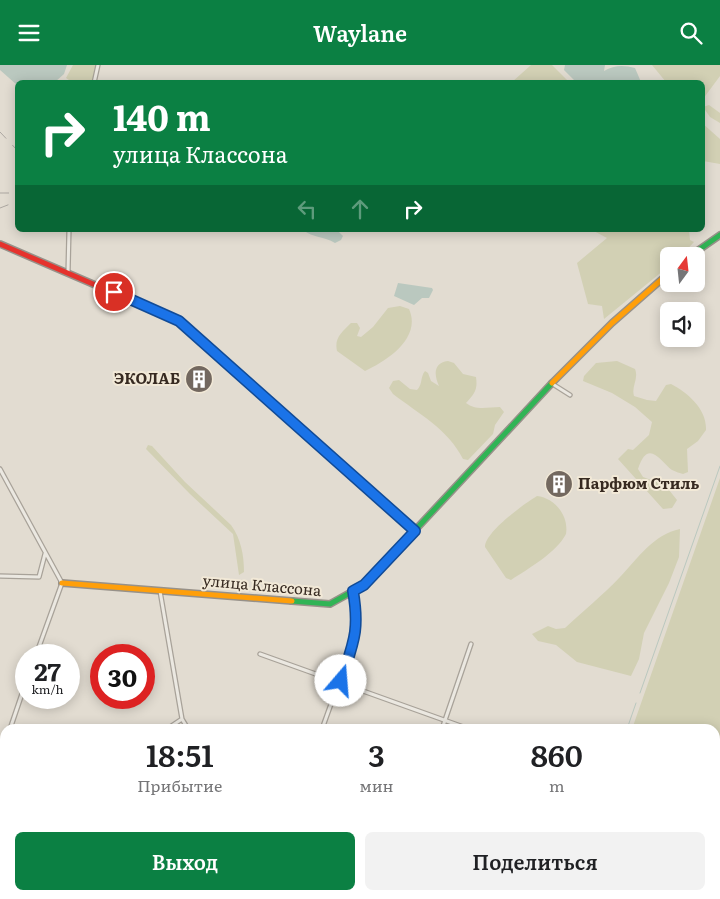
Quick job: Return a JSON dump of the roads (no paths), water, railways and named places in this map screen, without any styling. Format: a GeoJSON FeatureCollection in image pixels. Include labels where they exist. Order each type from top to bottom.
{"type":"FeatureCollection","features":[{"type":"Feature","properties":{"kind":"street"},"geometry":{"type":"LineString","coordinates":[[95,80],[98,65]]}},
{"type":"Feature","properties":{"kind":"street"},"geometry":{"type":"LineString","coordinates":[[68,272],[69,232]]}},
{"type":"Feature","properties":{"kind":"street"},"geometry":{"type":"LineString","coordinates":[[703,247],[720,235]]}},
{"type":"Feature","properties":{"kind":"street"},"geometry":{"type":"LineString","coordinates":[[0,244],[179,321],[415,531]]}},
{"type":"Feature","properties":{"kind":"street","name":"улица Классона"},"geometry":{"type":"LineString","coordinates":[[62,583],[330,604],[364,585],[551,383],[612,323],[660,281]]}},
{"type":"Feature","properties":{"kind":"street"},"geometry":{"type":"LineString","coordinates":[[551,383],[570,395]]}},
{"type":"Feature","properties":{"kind":"street"},"geometry":{"type":"LineString","coordinates":[[0,469],[62,583],[40,644]]}},
{"type":"Feature","properties":{"kind":"street"},"geometry":{"type":"LineString","coordinates":[[0,576],[39,577],[45,553]]}},
{"type":"Feature","properties":{"kind":"street"},"geometry":{"type":"LineString","coordinates":[[160,591],[182,719],[185,724]]}},
{"type":"Feature","properties":{"kind":"street"},"geometry":{"type":"LineString","coordinates":[[324,724],[357,632],[357,615],[353,591]]}},
{"type":"Feature","properties":{"kind":"street"},"geometry":{"type":"LineString","coordinates":[[444,724],[471,644]]}},
{"type":"Feature","properties":{"kind":"street"},"geometry":{"type":"LineString","coordinates":[[260,654],[341,681],[456,724]]}},
{"type":"Feature","properties":{"kind":"street"},"geometry":{"type":"LineString","coordinates":[[12,724],[17,709]]}},
{"type":"Feature","properties":{"kind":"street"},"geometry":{"type":"LineString","coordinates":[[174,724],[182,719]]}},
{"type":"Feature","properties":{"kind":"waterway"},"geometry":{"type":"LineString","coordinates":[[640,693],[720,466]]}},
{"type":"Feature","properties":{"kind":"waterway"},"geometry":{"type":"LineString","coordinates":[[629,724],[636,703]]}},
{"type":"Feature","properties":{"kind":"railway"},"geometry":{"type":"LineString","coordinates":[[0,132],[15,148]]}},
{"type":"Feature","properties":{"kind":"railway"},"geometry":{"type":"LineString","coordinates":[[0,193],[15,193]]}},
{"type":"Feature","properties":{"kind":"railway"},"geometry":{"type":"LineString","coordinates":[[0,208],[15,202]]}},
{"type":"Feature","properties":{"kind":"place","name":"ЭКОЛАБ"},"geometry":{"type":"Point","coordinates":[199,379]}},
{"type":"Feature","properties":{"kind":"place","name":"Парфюм Стиль"},"geometry":{"type":"Point","coordinates":[559,484]}}]}
